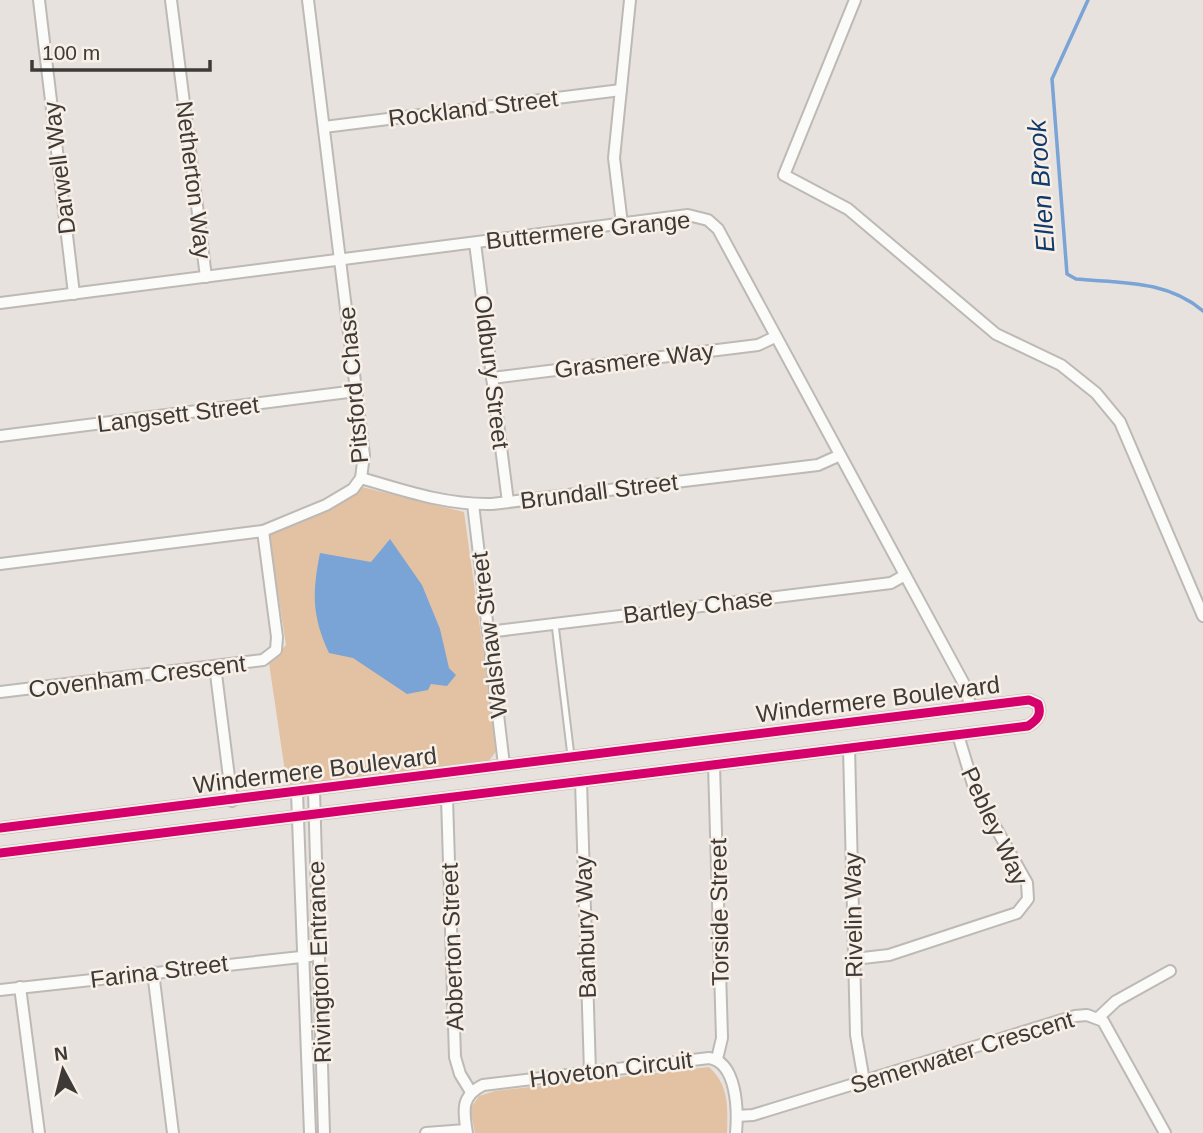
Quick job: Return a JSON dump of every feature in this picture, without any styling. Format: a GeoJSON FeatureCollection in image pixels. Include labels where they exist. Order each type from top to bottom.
{"type":"FeatureCollection","features":[{"type":"Feature","properties":{"kind":"street","name":"Darwell Way"},"geometry":{"type":"LineString","coordinates":[[39,0],[74,294]]}},
{"type":"Feature","properties":{"kind":"street","name":"Netherton Way"},"geometry":{"type":"LineString","coordinates":[[171,0],[206,277]]}},
{"type":"Feature","properties":{"kind":"street","name":"Pitsford Chase"},"geometry":{"type":"LineString","coordinates":[[0,564],[263,531],[326,505],[352,489],[361,478],[364,455],[308,0]]}},
{"type":"Feature","properties":{"kind":"street"},"geometry":{"type":"LineString","coordinates":[[622,224],[614,158],[630,0]]}},
{"type":"Feature","properties":{"kind":"street"},"geometry":{"type":"LineString","coordinates":[[855,0],[785,175],[848,209],[996,334],[1061,365],[1096,393],[1120,422],[1203,616]]}},
{"type":"Feature","properties":{"kind":"street","name":"Rockland Street"},"geometry":{"type":"LineString","coordinates":[[324,127],[621,90]]}},
{"type":"Feature","properties":{"kind":"street","name":"Buttermere Grange"},"geometry":{"type":"LineString","coordinates":[[0,303],[688,215],[708,220],[718,229],[838,456],[963,682],[971,707]]}},
{"type":"Feature","properties":{"kind":"street","name":"Oldbury Street"},"geometry":{"type":"LineString","coordinates":[[475,243],[508,502]]}},
{"type":"Feature","properties":{"kind":"street","name":"Grasmere Way"},"geometry":{"type":"LineString","coordinates":[[492,378],[758,345],[775,337]]}},
{"type":"Feature","properties":{"kind":"street","name":"Langsett Street"},"geometry":{"type":"LineString","coordinates":[[0,436],[356,391]]}},
{"type":"Feature","properties":{"kind":"street","name":"Brundall Street"},"geometry":{"type":"LineString","coordinates":[[361,478],[427,498],[473,505],[818,465],[838,456]]}},
{"type":"Feature","properties":{"kind":"street","name":"Walshaw Street"},"geometry":{"type":"LineString","coordinates":[[473,505],[504,765]]}},
{"type":"Feature","properties":{"kind":"street","name":"Covenham Crescent"},"geometry":{"type":"LineString","coordinates":[[0,692],[262,660],[276,650],[277,637],[263,531]]}},
{"type":"Feature","properties":{"kind":"street","name":"Bartley Chase"},"geometry":{"type":"LineString","coordinates":[[488,632],[891,583],[905,575]]}},
{"type":"Feature","properties":{"kind":"street"},"geometry":{"type":"LineString","coordinates":[[215,666],[232,801]]}},
{"type":"Feature","properties":{"kind":"street","name":"Windermere Boulevard"},"geometry":{"type":"LineString","coordinates":[[0,828],[1029,700],[1038,704],[1040,711],[1038,720],[1028,726],[0,853]]}},
{"type":"Feature","properties":{"kind":"street","name":"Pebley Way"},"geometry":{"type":"LineString","coordinates":[[854,958],[889,955],[1017,913],[1028,899],[1027,883],[975,791],[958,734]]}},
{"type":"Feature","properties":{"kind":"street","name":"Rivelin Way"},"geometry":{"type":"LineString","coordinates":[[849,748],[856,1035],[864,1081]]}},
{"type":"Feature","properties":{"kind":"street","name":"Torside Street"},"geometry":{"type":"LineString","coordinates":[[714,765],[722,1038],[717,1059]]}},
{"type":"Feature","properties":{"kind":"street","name":"Banbury Way"},"geometry":{"type":"LineString","coordinates":[[581,781],[590,1072]]}},
{"type":"Feature","properties":{"kind":"street","name":"Rivington Entrance"},"geometry":{"type":"LineString","coordinates":[[314,791],[324,1133]]}},
{"type":"Feature","properties":{"kind":"street","name":"Rivington Entrance"},"geometry":{"type":"LineString","coordinates":[[297,793],[310,1133]]}},
{"type":"Feature","properties":{"kind":"street","name":"Abberton Street"},"geometry":{"type":"LineString","coordinates":[[447,798],[455,1057],[460,1074],[471,1092]]}},
{"type":"Feature","properties":{"kind":"street","name":"Farina Street"},"geometry":{"type":"LineString","coordinates":[[0,990],[319,955]]}},
{"type":"Feature","properties":{"kind":"street"},"geometry":{"type":"LineString","coordinates":[[1098,1018],[1116,1001],[1170,971]]}},
{"type":"Feature","properties":{"kind":"street"},"geometry":{"type":"LineString","coordinates":[[153,972],[173,1133]]}},
{"type":"Feature","properties":{"kind":"street"},"geometry":{"type":"LineString","coordinates":[[20,987],[39,1133]]}},
{"type":"Feature","properties":{"kind":"street","name":"Semerwater Crescent"},"geometry":{"type":"LineString","coordinates":[[737,1116],[753,1115],[1075,1016],[1098,1018],[1162,1132]]}},
{"type":"Feature","properties":{"kind":"street","name":"Hoveton Circuit"},"geometry":{"type":"LineString","coordinates":[[471,1092],[484,1085],[717,1059],[726,1066],[730,1079],[737,1116],[736,1133]]}},
{"type":"Feature","properties":{"kind":"street"},"geometry":{"type":"LineString","coordinates":[[426,1133],[466,1132],[463,1107],[471,1092]]}},
{"type":"Feature","properties":{"kind":"lane"},"geometry":{"type":"LineString","coordinates":[[555,624],[571,757]]}},
{"type":"Feature","properties":{"kind":"shaded area"},"geometry":{"type":"Polygon","coordinates":[[[362,487],[464,512],[497,750],[488,762],[287,785],[269,663],[286,645],[269,534],[335,507],[362,487]]]}},
{"type":"Feature","properties":{"kind":"shaded area"},"geometry":{"type":"Polygon","coordinates":[[[709,1067],[724,1089],[727,1133],[475,1133],[470,1109],[479,1096],[495,1091],[709,1067]]]}},
{"type":"Feature","properties":{"kind":"water"},"geometry":{"type":"Polygon","coordinates":[[[390,539],[422,585],[440,629],[449,668],[456,675],[447,686],[431,684],[428,690],[407,694],[353,658],[329,653],[323,640],[315,604],[320,553],[371,562],[390,539]]]}},
{"type":"Feature","properties":{"kind":"waterway","name":"Ellen Brook"},"geometry":{"type":"LineString","coordinates":[[1088,0],[1052,79],[1067,274],[1076,279],[1159,288],[1174,293],[1203,311]]}},
{"type":"Feature","properties":{"kind":"cycle path"},"geometry":{"type":"LineString","coordinates":[[0,828],[1029,700],[1038,704],[1039,708],[1038,717],[1028,726],[0,853]]}}]}
